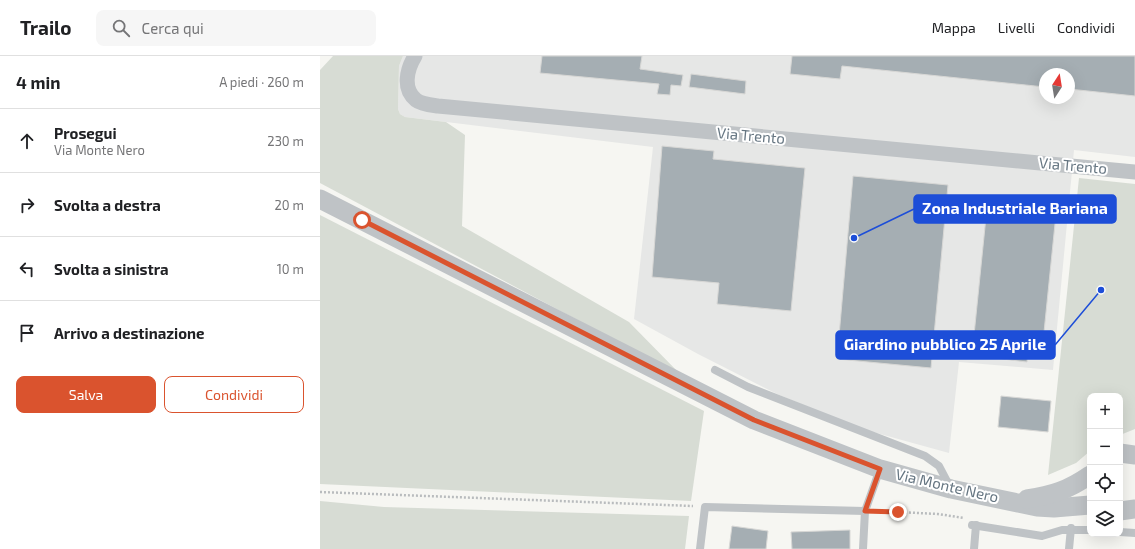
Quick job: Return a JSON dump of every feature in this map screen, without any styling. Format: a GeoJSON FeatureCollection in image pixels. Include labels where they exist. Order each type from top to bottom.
{"type":"FeatureCollection","features":[{"type":"Feature","properties":{"kind":"street","name":"Via Trento"},"geometry":{"type":"LineString","coordinates":[[415,56],[410,64],[406,78],[409,92],[417,101],[438,106],[1135,172]]}},
{"type":"Feature","properties":{"kind":"street","name":"Via Monte Nero"},"geometry":{"type":"LineString","coordinates":[[320,198],[754,420],[880,469],[951,489],[1037,507],[1054,508],[1087,505]]}},
{"type":"Feature","properties":{"kind":"street","name":"Via Monte Nero"},"geometry":{"type":"LineString","coordinates":[[1014,501],[1053,495],[1078,484],[1087,477]]}},
{"type":"Feature","properties":{"kind":"lane"},"geometry":{"type":"LineString","coordinates":[[715,370],[748,387],[924,456],[939,466],[951,489]]}},
{"type":"Feature","properties":{"kind":"lane"},"geometry":{"type":"LineString","coordinates":[[863,549],[865,511],[880,469]]}},
{"type":"Feature","properties":{"kind":"lane"},"geometry":{"type":"LineString","coordinates":[[700,549],[705,507],[865,511]]}},
{"type":"Feature","properties":{"kind":"lane"},"geometry":{"type":"LineString","coordinates":[[974,549],[974,525],[1042,536],[1071,528],[1087,530]]}},
{"type":"Feature","properties":{"kind":"lane"},"geometry":{"type":"LineString","coordinates":[[1069,549],[1071,528]]}},
{"type":"Feature","properties":{"kind":"lane"},"geometry":{"type":"LineString","coordinates":[[1123,532],[1135,533]]}},
{"type":"Feature","properties":{"kind":"path"},"geometry":{"type":"LineString","coordinates":[[320,492],[705,507]]}},
{"type":"Feature","properties":{"kind":"path"},"geometry":{"type":"LineString","coordinates":[[865,511],[938,514],[963,518],[974,525]]}},
{"type":"Feature","properties":{"kind":"shaded area"},"geometry":{"type":"Polygon","coordinates":[[[333,56],[403,56],[399,66],[398,109],[400,114],[405,117],[446,122],[465,135],[462,226],[629,322],[681,375],[320,183],[320,70],[333,56]]]}},
{"type":"Feature","properties":{"kind":"shaded area"},"geometry":{"type":"Polygon","coordinates":[[[403,56],[1135,56],[1135,157],[1074,150],[1053,370],[959,362],[949,453],[862,429],[777,394],[698,354],[634,319],[653,147],[405,117],[400,114],[398,109],[399,66],[403,56]]]}},
{"type":"Feature","properties":{"kind":"shaded area"},"geometry":{"type":"Polygon","coordinates":[[[1079,178],[1135,184],[1135,429],[1123,434],[1123,393],[1087,393],[1087,454],[1076,463],[1048,475],[1079,178]]]}},
{"type":"Feature","properties":{"kind":"shaded area"},"geometry":{"type":"Polygon","coordinates":[[[320,215],[704,411],[691,501],[320,484],[320,215]]]}},
{"type":"Feature","properties":{"kind":"shaded area"},"geometry":{"type":"Polygon","coordinates":[[[320,501],[384,507],[689,516],[685,549],[320,549],[320,501]]]}},
{"type":"Feature","properties":{"kind":"building"},"geometry":{"type":"Polygon","coordinates":[[[542,56],[642,56],[640,69],[683,75],[681,86],[671,85],[670,95],[657,94],[659,84],[540,73],[542,56]]]}},
{"type":"Feature","properties":{"kind":"building"},"geometry":{"type":"Polygon","coordinates":[[[792,56],[1135,56],[1135,96],[1075,90],[1075,68],[1039,68],[1039,86],[842,66],[840,79],[790,74],[792,56]]]}},
{"type":"Feature","properties":{"kind":"building"},"geometry":{"type":"Polygon","coordinates":[[[691,74],[746,81],[745,94],[689,87],[691,74]]]}},
{"type":"Feature","properties":{"kind":"building"},"geometry":{"type":"Polygon","coordinates":[[[662,146],[714,151],[713,159],[805,168],[791,311],[717,304],[719,283],[652,277],[662,146]]]}},
{"type":"Feature","properties":{"kind":"building"},"geometry":{"type":"Polygon","coordinates":[[[853,176],[948,185],[931,368],[837,359],[853,176]]]}},
{"type":"Feature","properties":{"kind":"building"},"geometry":{"type":"Polygon","coordinates":[[[987,207],[1056,214],[1043,342],[1029,340],[1027,362],[994,358],[996,337],[974,335],[987,207]]]}},
{"type":"Feature","properties":{"kind":"building"},"geometry":{"type":"Polygon","coordinates":[[[1001,396],[1051,401],[1048,432],[998,427],[1001,396]]]}},
{"type":"Feature","properties":{"kind":"building"},"geometry":{"type":"Polygon","coordinates":[[[732,526],[768,531],[766,549],[729,549],[732,526]]]}},
{"type":"Feature","properties":{"kind":"building"},"geometry":{"type":"Polygon","coordinates":[[[850,530],[850,549],[792,549],[791,532],[850,530]]]}},
{"type":"Feature","properties":{"kind":"place","name":"Zona Industriale Bariana"},"geometry":{"type":"Point","coordinates":[854,238]}},
{"type":"Feature","properties":{"kind":"place","name":"Giardino pubblico 25 Aprile"},"geometry":{"type":"Point","coordinates":[1101,290]}},
{"type":"Feature","properties":{"kind":"route"},"geometry":{"type":"LineString","coordinates":[[362,220],[754,420],[880,469],[865,511],[898,512]]}}]}
